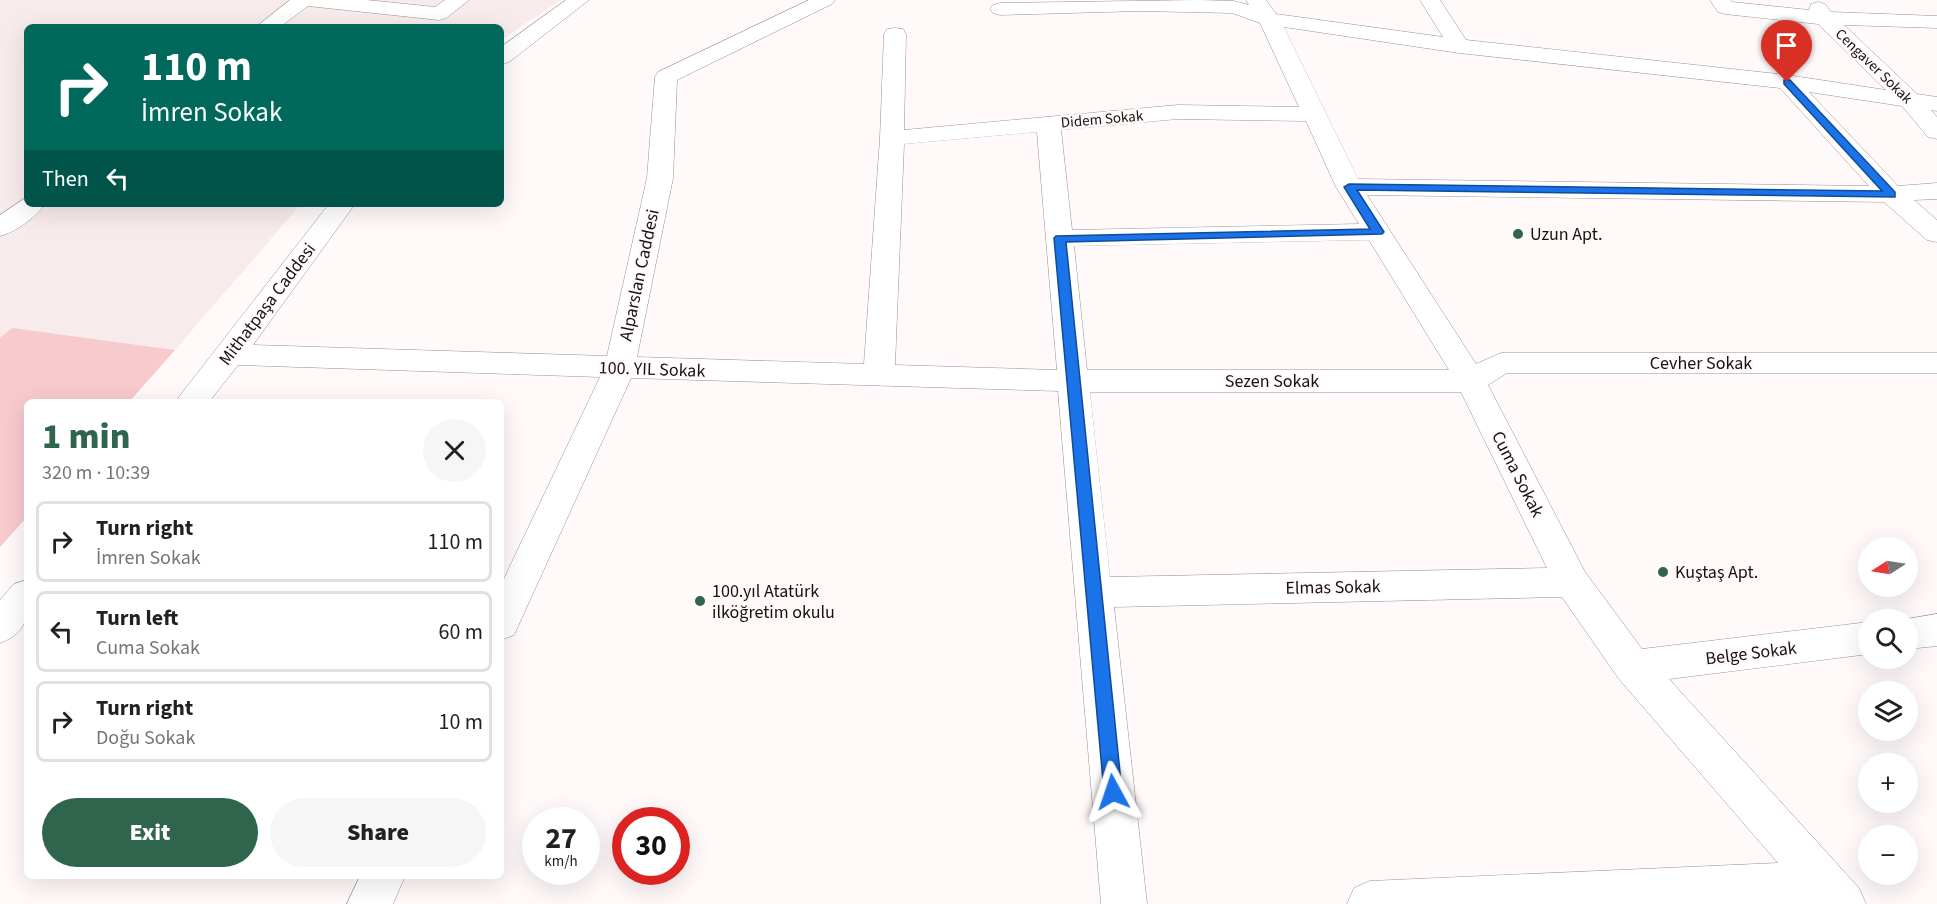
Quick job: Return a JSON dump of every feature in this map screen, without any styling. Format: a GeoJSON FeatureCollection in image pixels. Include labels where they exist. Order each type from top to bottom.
{"type":"FeatureCollection","features":[{"type":"Feature","properties":{"kind":"street"},"geometry":{"type":"LineString","coordinates":[[271,24],[303,0]]}},
{"type":"Feature","properties":{"kind":"street"},"geometry":{"type":"LineString","coordinates":[[309,0],[439,14],[459,0]]}},
{"type":"Feature","properties":{"kind":"street"},"geometry":{"type":"LineString","coordinates":[[504,55],[579,0]]}},
{"type":"Feature","properties":{"kind":"street","name":"Alparslan Caddesi"},"geometry":{"type":"LineString","coordinates":[[504,618],[620,368],[660,178],[666,77],[825,0]]}},
{"type":"Feature","properties":{"kind":"street"},"geometry":{"type":"LineString","coordinates":[[1430,0],[1460,46]]}},
{"type":"Feature","properties":{"kind":"street"},"geometry":{"type":"LineString","coordinates":[[1722,4],[1818,9],[1937,22]]}},
{"type":"Feature","properties":{"kind":"street"},"geometry":{"type":"LineString","coordinates":[[1000,9],[1140,5],[1262,9],[1460,46],[1787,82],[1937,104]]}},
{"type":"Feature","properties":{"kind":"street","name":"Cuma Sokak"},"geometry":{"type":"LineString","coordinates":[[1262,9],[1349,187],[1471,381],[1572,582],[1633,667],[1833,893]]}},
{"type":"Feature","properties":{"kind":"street","name":"Cengaver Sokak"},"geometry":{"type":"LineString","coordinates":[[1818,9],[1909,99],[1937,132]]}},
{"type":"Feature","properties":{"kind":"street"},"geometry":{"type":"LineString","coordinates":[[879,375],[892,138],[895,34]]}},
{"type":"Feature","properties":{"kind":"street"},"geometry":{"type":"LineString","coordinates":[[1787,82],[1891,194],[1937,234]]}},
{"type":"Feature","properties":{"kind":"street","name":"Didem Sokak"},"geometry":{"type":"LineString","coordinates":[[892,138],[1178,112],[1313,114]]}},
{"type":"Feature","properties":{"kind":"street"},"geometry":{"type":"LineString","coordinates":[[1048,124],[1124,904]]}},
{"type":"Feature","properties":{"kind":"street"},"geometry":{"type":"LineString","coordinates":[[1349,187],[1891,194],[1937,191]]}},
{"type":"Feature","properties":{"kind":"street"},"geometry":{"type":"LineString","coordinates":[[0,228],[28,207]]}},
{"type":"Feature","properties":{"kind":"street","name":"Mithatpaşa Caddesi"},"geometry":{"type":"LineString","coordinates":[[193,399],[230,355],[340,207]]}},
{"type":"Feature","properties":{"kind":"street"},"geometry":{"type":"LineString","coordinates":[[1060,238],[1378,232]]}},
{"type":"Feature","properties":{"kind":"street","name":"100. YIL Sokak"},"geometry":{"type":"LineString","coordinates":[[230,355],[1074,381]]}},
{"type":"Feature","properties":{"kind":"street","name":"Cevher Sokak"},"geometry":{"type":"LineString","coordinates":[[1471,381],[1501,363],[1937,363]]}},
{"type":"Feature","properties":{"kind":"street","name":"Sezen Sokak"},"geometry":{"type":"LineString","coordinates":[[1074,381],[1471,381]]}},
{"type":"Feature","properties":{"kind":"street","name":"Elmas Sokak"},"geometry":{"type":"LineString","coordinates":[[1094,592],[1572,582]]}},
{"type":"Feature","properties":{"kind":"street"},"geometry":{"type":"LineString","coordinates":[[0,627],[24,599]]}},
{"type":"Feature","properties":{"kind":"street"},"geometry":{"type":"LineString","coordinates":[[1918,632],[1937,630]]}},
{"type":"Feature","properties":{"kind":"street","name":"Belge Sokak"},"geometry":{"type":"LineString","coordinates":[[1633,667],[1858,639]]}},
{"type":"Feature","properties":{"kind":"street"},"geometry":{"type":"LineString","coordinates":[[370,904],[382,879]]}},
{"type":"Feature","properties":{"kind":"street"},"geometry":{"type":"LineString","coordinates":[[1370,904],[1833,893]]}},
{"type":"Feature","properties":{"kind":"shaded area"},"geometry":{"type":"Polygon","coordinates":[[[0,0],[561,0],[504,38],[504,24],[24,24],[24,207],[298,207],[175,350],[12,329],[0,338],[0,0]]]}},
{"type":"Feature","properties":{"kind":"shaded area"},"geometry":{"type":"Polygon","coordinates":[[[12,328],[175,350],[132,399],[24,399],[24,520],[0,547],[0,338],[12,328]]]}},
{"type":"Feature","properties":{"kind":"place","name":"Uzun Apt."},"geometry":{"type":"Point","coordinates":[1518,234]}},
{"type":"Feature","properties":{"kind":"place","name":"Kuştaş Apt."},"geometry":{"type":"Point","coordinates":[1663,572]}},
{"type":"Feature","properties":{"kind":"place","name":"100.yıl Atatürk ilköğretim okulu"},"geometry":{"type":"Point","coordinates":[700,601]}},
{"type":"Feature","properties":{"kind":"route"},"geometry":{"type":"LineString","coordinates":[[1113,792],[1060,238],[1378,232],[1349,187],[1891,194],[1787,82]]}}]}
